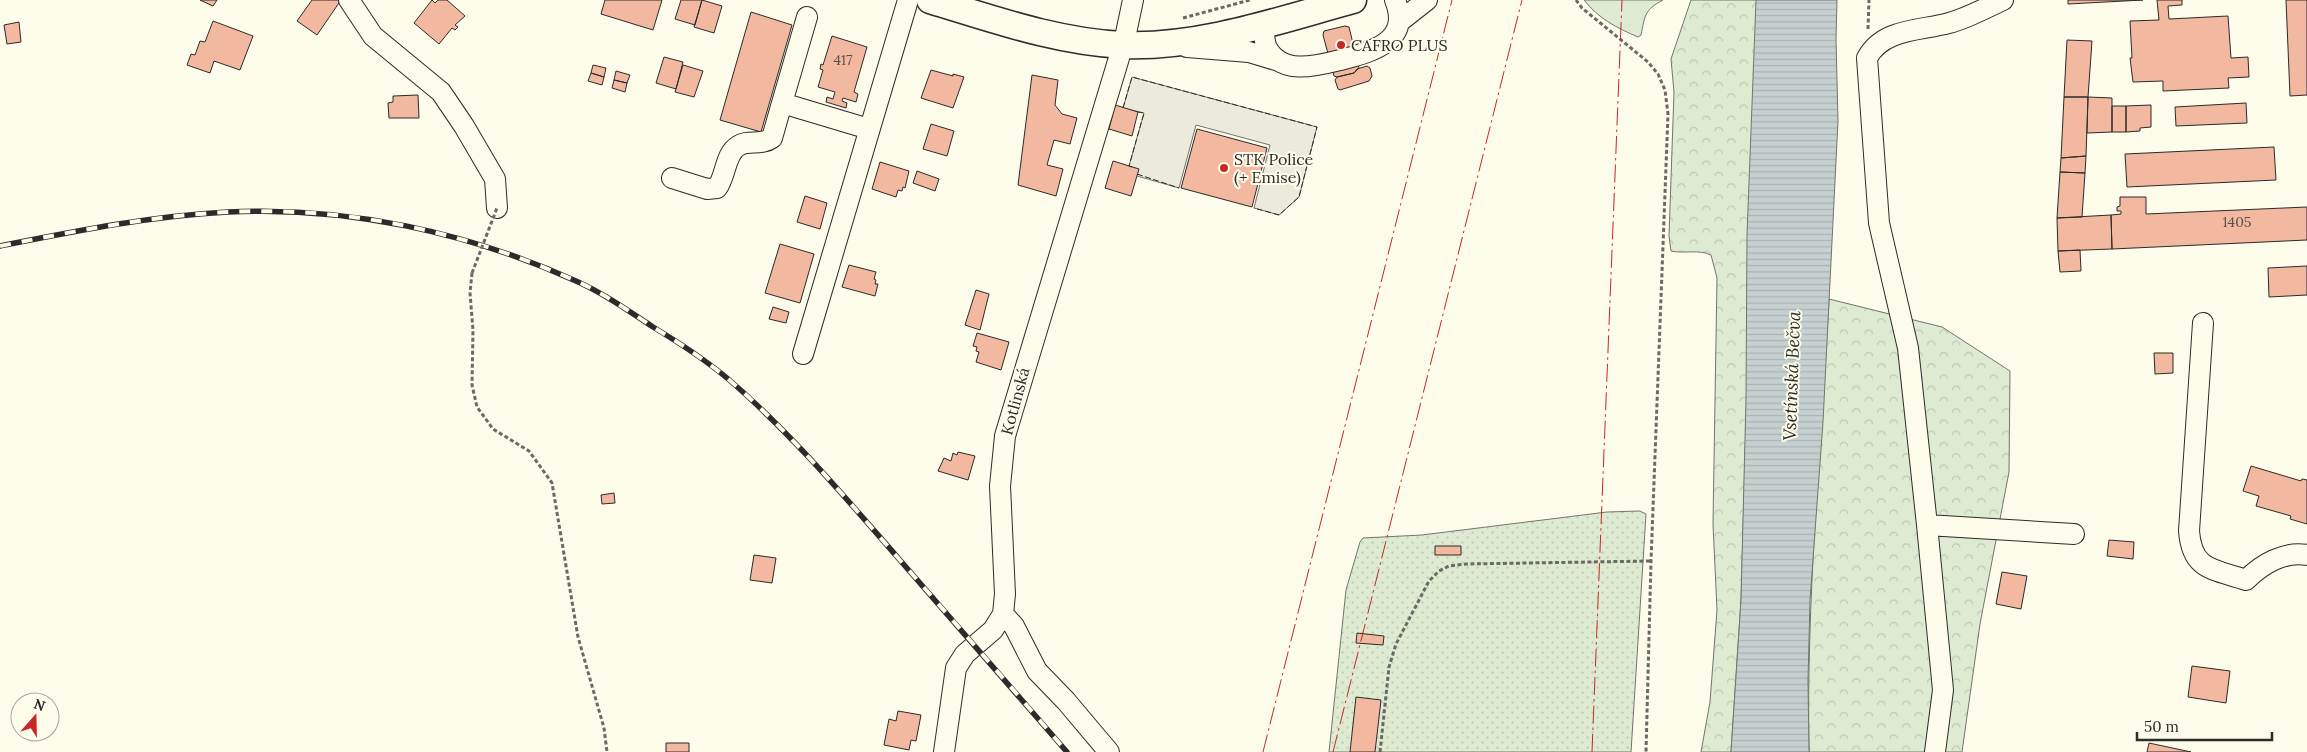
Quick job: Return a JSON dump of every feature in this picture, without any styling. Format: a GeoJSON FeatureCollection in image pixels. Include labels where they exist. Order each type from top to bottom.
{"type":"FeatureCollection","features":[{"type":"Feature","properties":{"kind":"main road"},"geometry":{"type":"LineString","coordinates":[[930,0],[1047,34],[1122,45],[1168,43],[1263,25],[1353,0]]}},
{"type":"Feature","properties":{"kind":"street"},"geometry":{"type":"LineString","coordinates":[[349,0],[374,36],[441,92],[464,126],[495,179],[497,208]]}},
{"type":"Feature","properties":{"kind":"street"},"geometry":{"type":"LineString","coordinates":[[803,354],[908,0]]}},
{"type":"Feature","properties":{"kind":"street","name":"Kotlinská"},"geometry":{"type":"LineString","coordinates":[[1003,614],[1005,594],[1000,486],[1005,436],[1122,45],[1133,0]]}},
{"type":"Feature","properties":{"kind":"street"},"geometry":{"type":"LineString","coordinates":[[1168,43],[1200,50],[1249,52],[1296,67],[1309,68],[1372,52],[1385,44],[1394,34],[1399,22],[1399,10],[1395,0]]}},
{"type":"Feature","properties":{"kind":"street"},"geometry":{"type":"LineString","coordinates":[[1399,22],[1427,0]]}},
{"type":"Feature","properties":{"kind":"street"},"geometry":{"type":"LineString","coordinates":[[1935,752],[1943,690],[1928,525],[1908,348],[1879,223],[1867,58],[1872,49],[1894,35],[1950,23],[2003,0]]}},
{"type":"Feature","properties":{"kind":"street"},"geometry":{"type":"LineString","coordinates":[[672,178],[707,189],[717,188],[732,151],[739,145],[767,141],[772,138],[807,17]]}},
{"type":"Feature","properties":{"kind":"street"},"geometry":{"type":"LineString","coordinates":[[1263,25],[1266,47],[1284,63]]}},
{"type":"Feature","properties":{"kind":"street"},"geometry":{"type":"LineString","coordinates":[[782,104],[869,129]]}},
{"type":"Feature","properties":{"kind":"street"},"geometry":{"type":"LineString","coordinates":[[2203,323],[2189,531],[2192,550],[2204,566],[2246,580],[2259,569],[2279,558],[2307,555]]}},
{"type":"Feature","properties":{"kind":"street"},"geometry":{"type":"LineString","coordinates":[[1928,525],[2074,534]]}},
{"type":"Feature","properties":{"kind":"street"},"geometry":{"type":"LineString","coordinates":[[944,752],[956,668],[965,654],[993,630],[1003,614],[1014,626],[1037,671],[1066,701],[1109,752]]}},
{"type":"Feature","properties":{"kind":"path"},"geometry":{"type":"LineString","coordinates":[[1576,0],[1582,8],[1648,62],[1658,74],[1666,98],[1668,124],[1651,561],[1646,752]]}},
{"type":"Feature","properties":{"kind":"path"},"geometry":{"type":"LineString","coordinates":[[497,208],[472,273],[470,293],[473,330],[472,385],[477,406],[493,429],[529,451],[552,483],[578,637],[604,728],[607,752]]}},
{"type":"Feature","properties":{"kind":"path"},"geometry":{"type":"LineString","coordinates":[[1380,752],[1390,667],[1396,644],[1429,581],[1438,572],[1449,566],[1466,564],[1651,561]]}},
{"type":"Feature","properties":{"kind":"green space"},"geometry":{"type":"Polygon","coordinates":[[[1584,0],[1663,0],[1652,7],[1646,14],[1641,35],[1638,37],[1609,22],[1596,13],[1584,0]]]}},
{"type":"Feature","properties":{"kind":"green space"},"geometry":{"type":"Polygon","coordinates":[[[1691,0],[1758,0],[1741,600],[1731,752],[1701,752],[1710,702],[1717,610],[1713,524],[1717,278],[1711,255],[1701,252],[1671,251],[1669,236],[1674,92],[1671,59],[1691,0]]]}},
{"type":"Feature","properties":{"kind":"green space"},"geometry":{"type":"Polygon","coordinates":[[[1829,299],[1942,327],[2010,371],[2009,472],[1980,624],[1962,752],[1809,752],[1812,582],[1829,299]]]}},
{"type":"Feature","properties":{"kind":"green space"},"geometry":{"type":"Polygon","coordinates":[[[1640,511],[1646,514],[1631,752],[1329,752],[1346,590],[1360,542],[1363,538],[1422,535],[1607,512],[1640,511]]]}},
{"type":"Feature","properties":{"kind":"shaded area"},"geometry":{"type":"Polygon","coordinates":[[[1132,77],[1317,127],[1299,197],[1279,215],[1254,208],[1270,145],[1196,125],[1179,188],[1137,176],[1129,166],[1144,113],[1123,108],[1132,77]]]}},
{"type":"Feature","properties":{"kind":"water","name":"Vsetínská Bečva"},"geometry":{"type":"Polygon","coordinates":[[[1756,0],[1837,0],[1838,121],[1823,422],[1810,600],[1809,752],[1731,752],[1741,600],[1746,399],[1747,235],[1756,0]]]}},
{"type":"Feature","properties":{"kind":"building"},"geometry":{"type":"Polygon","coordinates":[[[200,0],[217,0],[213,6],[200,0]]]}},
{"type":"Feature","properties":{"kind":"building"},"geometry":{"type":"Polygon","coordinates":[[[312,0],[341,0],[317,35],[297,21],[312,0]]]}},
{"type":"Feature","properties":{"kind":"building"},"geometry":{"type":"Polygon","coordinates":[[[432,0],[435,3],[438,0],[447,0],[465,16],[455,25],[458,27],[455,30],[452,28],[439,44],[414,23],[432,0]]]}},
{"type":"Feature","properties":{"kind":"building"},"geometry":{"type":"Polygon","coordinates":[[[605,0],[662,0],[653,30],[601,14],[605,0]]]}},
{"type":"Feature","properties":{"kind":"building"},"geometry":{"type":"Polygon","coordinates":[[[681,0],[702,0],[695,25],[675,19],[681,0]]]}},
{"type":"Feature","properties":{"kind":"building"},"geometry":{"type":"Polygon","coordinates":[[[702,0],[722,6],[714,33],[694,27],[702,0]]]}},
{"type":"Feature","properties":{"kind":"building"},"geometry":{"type":"Polygon","coordinates":[[[2068,0],[2143,0],[2068,4],[2068,0]]]}},
{"type":"Feature","properties":{"kind":"building"},"geometry":{"type":"Polygon","coordinates":[[[2157,0],[2182,0],[2182,5],[2168,6],[2169,19],[2228,16],[2231,58],[2248,57],[2249,77],[2228,78],[2229,88],[2163,91],[2163,81],[2133,82],[2130,58],[2132,58],[2130,21],[2159,20],[2157,0]]]}},
{"type":"Feature","properties":{"kind":"building"},"geometry":{"type":"Polygon","coordinates":[[[2286,0],[2307,0],[2307,95],[2290,96],[2286,0]]]}},
{"type":"Feature","properties":{"kind":"building"},"geometry":{"type":"Polygon","coordinates":[[[751,12],[792,25],[761,132],[720,120],[751,12]]]}},
{"type":"Feature","properties":{"kind":"building"},"geometry":{"type":"Polygon","coordinates":[[[213,21],[253,36],[240,70],[214,61],[210,73],[187,65],[191,54],[195,55],[200,41],[205,42],[213,21]]]}},
{"type":"Feature","properties":{"kind":"building"},"geometry":{"type":"Polygon","coordinates":[[[19,22],[21,42],[7,44],[4,25],[19,22]]]}},
{"type":"Feature","properties":{"kind":"building"},"geometry":{"type":"Polygon","coordinates":[[[1345,26],[1349,27],[1359,68],[1354,73],[1337,77],[1334,76],[1323,35],[1324,31],[1345,26]]]}},
{"type":"Feature","properties":{"kind":"building"},"geometry":{"type":"Polygon","coordinates":[[[832,36],[867,47],[854,92],[858,94],[856,102],[843,98],[842,101],[847,103],[846,108],[826,102],[827,97],[833,99],[835,92],[818,87],[823,70],[820,69],[821,64],[823,65],[832,36]]]}},
{"type":"Feature","properties":{"kind":"building"},"geometry":{"type":"Polygon","coordinates":[[[2067,40],[2092,41],[2088,97],[2064,97],[2067,40]]]}},
{"type":"Feature","properties":{"kind":"building"},"geometry":{"type":"Polygon","coordinates":[[[664,57],[683,62],[676,89],[656,83],[664,57]]]}},
{"type":"Feature","properties":{"kind":"building"},"geometry":{"type":"Polygon","coordinates":[[[593,65],[606,68],[604,77],[591,73],[593,65]]]}},
{"type":"Feature","properties":{"kind":"building"},"geometry":{"type":"Polygon","coordinates":[[[683,65],[703,71],[694,97],[675,92],[683,65]]]}},
{"type":"Feature","properties":{"kind":"building"},"geometry":{"type":"Polygon","coordinates":[[[1367,66],[1370,68],[1372,76],[1369,81],[1338,89],[1335,80],[1337,77],[1354,73],[1357,69],[1367,66]]]}},
{"type":"Feature","properties":{"kind":"building"},"geometry":{"type":"Polygon","coordinates":[[[931,70],[964,77],[953,108],[921,98],[931,70]]]}},
{"type":"Feature","properties":{"kind":"building"},"geometry":{"type":"Polygon","coordinates":[[[616,71],[630,75],[627,83],[614,80],[616,71]]]}},
{"type":"Feature","properties":{"kind":"building"},"geometry":{"type":"Polygon","coordinates":[[[591,73],[604,77],[602,85],[588,81],[591,73]]]}},
{"type":"Feature","properties":{"kind":"building"},"geometry":{"type":"Polygon","coordinates":[[[1032,75],[1058,80],[1055,105],[1062,114],[1077,118],[1070,144],[1054,140],[1047,165],[1063,169],[1056,196],[1018,185],[1032,75]]]}},
{"type":"Feature","properties":{"kind":"building"},"geometry":{"type":"Polygon","coordinates":[[[614,80],[627,83],[625,92],[612,88],[614,80]]]}},
{"type":"Feature","properties":{"kind":"building"},"geometry":{"type":"Polygon","coordinates":[[[418,95],[419,118],[389,118],[388,103],[393,102],[393,96],[418,95]]]}},
{"type":"Feature","properties":{"kind":"building"},"geometry":{"type":"Polygon","coordinates":[[[2064,97],[2088,97],[2086,156],[2061,158],[2064,97]]]}},
{"type":"Feature","properties":{"kind":"building"},"geometry":{"type":"Polygon","coordinates":[[[2088,97],[2112,98],[2112,132],[2087,133],[2088,97]]]}},
{"type":"Feature","properties":{"kind":"building"},"geometry":{"type":"Polygon","coordinates":[[[2246,103],[2247,123],[2176,126],[2175,107],[2246,103]]]}},
{"type":"Feature","properties":{"kind":"building"},"geometry":{"type":"Polygon","coordinates":[[[1115,105],[1138,112],[1132,136],[1109,129],[1115,105]]]}},
{"type":"Feature","properties":{"kind":"building"},"geometry":{"type":"Polygon","coordinates":[[[2151,105],[2151,127],[2140,128],[2140,131],[2126,132],[2126,106],[2151,105]]]}},
{"type":"Feature","properties":{"kind":"building"},"geometry":{"type":"Polygon","coordinates":[[[2112,106],[2126,106],[2126,132],[2112,132],[2112,106]]]}},
{"type":"Feature","properties":{"kind":"building"},"geometry":{"type":"Polygon","coordinates":[[[931,124],[954,131],[947,156],[923,149],[931,124]]]}},
{"type":"Feature","properties":{"kind":"building","name":"STK Police (+ Emise)"},"geometry":{"type":"Polygon","coordinates":[[[1197,129],[1267,148],[1252,207],[1181,188],[1197,129]]]}},
{"type":"Feature","properties":{"kind":"building"},"geometry":{"type":"Polygon","coordinates":[[[2274,147],[2276,180],[2127,187],[2125,154],[2274,147]]]}},
{"type":"Feature","properties":{"kind":"building"},"geometry":{"type":"Polygon","coordinates":[[[2086,156],[2085,173],[2060,172],[2061,158],[2086,156]]]}},
{"type":"Feature","properties":{"kind":"building"},"geometry":{"type":"Polygon","coordinates":[[[1113,161],[1139,169],[1131,196],[1105,188],[1113,161]]]}},
{"type":"Feature","properties":{"kind":"building"},"geometry":{"type":"Polygon","coordinates":[[[880,162],[909,171],[905,188],[903,187],[902,191],[898,190],[896,197],[872,189],[880,162]]]}},
{"type":"Feature","properties":{"kind":"building"},"geometry":{"type":"Polygon","coordinates":[[[917,171],[939,179],[935,191],[913,183],[917,171]]]}},
{"type":"Feature","properties":{"kind":"building"},"geometry":{"type":"Polygon","coordinates":[[[2060,172],[2085,173],[2082,217],[2057,218],[2060,172]]]}},
{"type":"Feature","properties":{"kind":"building"},"geometry":{"type":"Polygon","coordinates":[[[805,196],[827,203],[820,229],[797,222],[805,196]]]}},
{"type":"Feature","properties":{"kind":"building"},"geometry":{"type":"Polygon","coordinates":[[[2120,197],[2146,197],[2146,214],[2307,207],[2307,240],[2112,249],[2111,215],[2121,214],[2121,211],[2117,211],[2117,207],[2120,206],[2120,197]]]}},
{"type":"Feature","properties":{"kind":"building"},"geometry":{"type":"Polygon","coordinates":[[[2111,215],[2112,249],[2058,251],[2057,218],[2111,215]]]}},
{"type":"Feature","properties":{"kind":"building"},"geometry":{"type":"Polygon","coordinates":[[[780,244],[814,254],[800,303],[765,293],[780,244]]]}},
{"type":"Feature","properties":{"kind":"building"},"geometry":{"type":"Polygon","coordinates":[[[2080,250],[2081,271],[2060,272],[2058,251],[2080,250]]]}},
{"type":"Feature","properties":{"kind":"building"},"geometry":{"type":"Polygon","coordinates":[[[849,265],[876,272],[874,279],[876,280],[875,284],[878,284],[875,296],[842,287],[849,265]]]}},
{"type":"Feature","properties":{"kind":"building"},"geometry":{"type":"Polygon","coordinates":[[[2307,266],[2307,295],[2269,297],[2268,268],[2307,266]]]}},
{"type":"Feature","properties":{"kind":"building"},"geometry":{"type":"Polygon","coordinates":[[[976,290],[989,294],[980,330],[965,325],[976,290]]]}},
{"type":"Feature","properties":{"kind":"building"},"geometry":{"type":"Polygon","coordinates":[[[773,307],[789,312],[786,323],[769,319],[773,307]]]}},
{"type":"Feature","properties":{"kind":"building"},"geometry":{"type":"Polygon","coordinates":[[[977,333],[1009,342],[1001,370],[976,362],[979,352],[976,351],[977,347],[973,346],[977,333]]]}},
{"type":"Feature","properties":{"kind":"building"},"geometry":{"type":"Polygon","coordinates":[[[2154,353],[2173,353],[2173,373],[2155,374],[2154,353]]]}},
{"type":"Feature","properties":{"kind":"building"},"geometry":{"type":"Polygon","coordinates":[[[958,452],[975,456],[968,480],[938,471],[944,458],[951,461],[953,453],[957,455],[958,452]]]}},
{"type":"Feature","properties":{"kind":"building"},"geometry":{"type":"Polygon","coordinates":[[[2251,466],[2301,481],[2302,479],[2307,480],[2307,524],[2290,519],[2291,516],[2256,506],[2259,496],[2243,491],[2251,466]]]}},
{"type":"Feature","properties":{"kind":"building"},"geometry":{"type":"Polygon","coordinates":[[[614,493],[615,503],[602,504],[601,495],[614,493]]]}},
{"type":"Feature","properties":{"kind":"building"},"geometry":{"type":"Polygon","coordinates":[[[2109,540],[2134,542],[2133,559],[2107,556],[2109,540]]]}},
{"type":"Feature","properties":{"kind":"building"},"geometry":{"type":"Polygon","coordinates":[[[1435,546],[1461,546],[1461,555],[1435,555],[1435,546]]]}},
{"type":"Feature","properties":{"kind":"building"},"geometry":{"type":"Polygon","coordinates":[[[754,555],[776,558],[772,583],[750,580],[754,555]]]}},
{"type":"Feature","properties":{"kind":"building"},"geometry":{"type":"Polygon","coordinates":[[[2002,572],[2027,576],[2021,609],[1996,604],[2002,572]]]}},
{"type":"Feature","properties":{"kind":"building"},"geometry":{"type":"Polygon","coordinates":[[[1357,633],[1384,636],[1383,645],[1356,643],[1357,633]]]}},
{"type":"Feature","properties":{"kind":"building"},"geometry":{"type":"Polygon","coordinates":[[[2192,666],[2230,671],[2226,703],[2188,697],[2192,666]]]}},
{"type":"Feature","properties":{"kind":"building"},"geometry":{"type":"Polygon","coordinates":[[[1356,697],[1381,700],[1375,752],[1350,752],[1356,697]]]}},
{"type":"Feature","properties":{"kind":"building"},"geometry":{"type":"Polygon","coordinates":[[[898,711],[921,715],[916,741],[911,740],[909,750],[884,745],[889,719],[896,721],[898,711]]]}},
{"type":"Feature","properties":{"kind":"building"},"geometry":{"type":"Polygon","coordinates":[[[666,743],[689,743],[689,752],[666,752],[666,743]]]}},
{"type":"Feature","properties":{"kind":"building"},"geometry":{"type":"Polygon","coordinates":[[[2149,743],[2191,752],[2147,752],[2149,743]]]}},
{"type":"Feature","properties":{"kind":"railway"},"geometry":{"type":"LineString","coordinates":[[0,246],[170,217],[228,212],[273,211],[317,213],[362,218],[449,236],[535,264],[576,281],[616,302],[700,357],[727,378],[773,420],[837,488],[1067,752]]}},
{"type":"Feature","properties":{"kind":"fence"},"geometry":{"type":"LineString","coordinates":[[1123,108],[1132,77],[1317,127],[1299,197],[1279,215],[1254,208]]}},
{"type":"Feature","properties":{"kind":"fence"},"geometry":{"type":"LineString","coordinates":[[1132,167],[1129,166],[1144,113],[1138,112]]}},
{"type":"Feature","properties":{"kind":"fence"},"geometry":{"type":"LineString","coordinates":[[1137,174],[1179,188]]}},
{"type":"Feature","properties":{"kind":"power"},"geometry":{"type":"LineString","coordinates":[[1263,752],[1452,0]]}},
{"type":"Feature","properties":{"kind":"power"},"geometry":{"type":"LineString","coordinates":[[1333,752],[1522,0]]}},
{"type":"Feature","properties":{"kind":"power"},"geometry":{"type":"LineString","coordinates":[[1592,752],[1622,0]]}},
{"type":"Feature","properties":{"kind":"place","name":"CAFRO PLUS"},"geometry":{"type":"Point","coordinates":[1341,45]}},
{"type":"Feature","properties":{"kind":"place","name":"STK Police (+ Emise)"},"geometry":{"type":"Point","coordinates":[1224,168]}}]}
